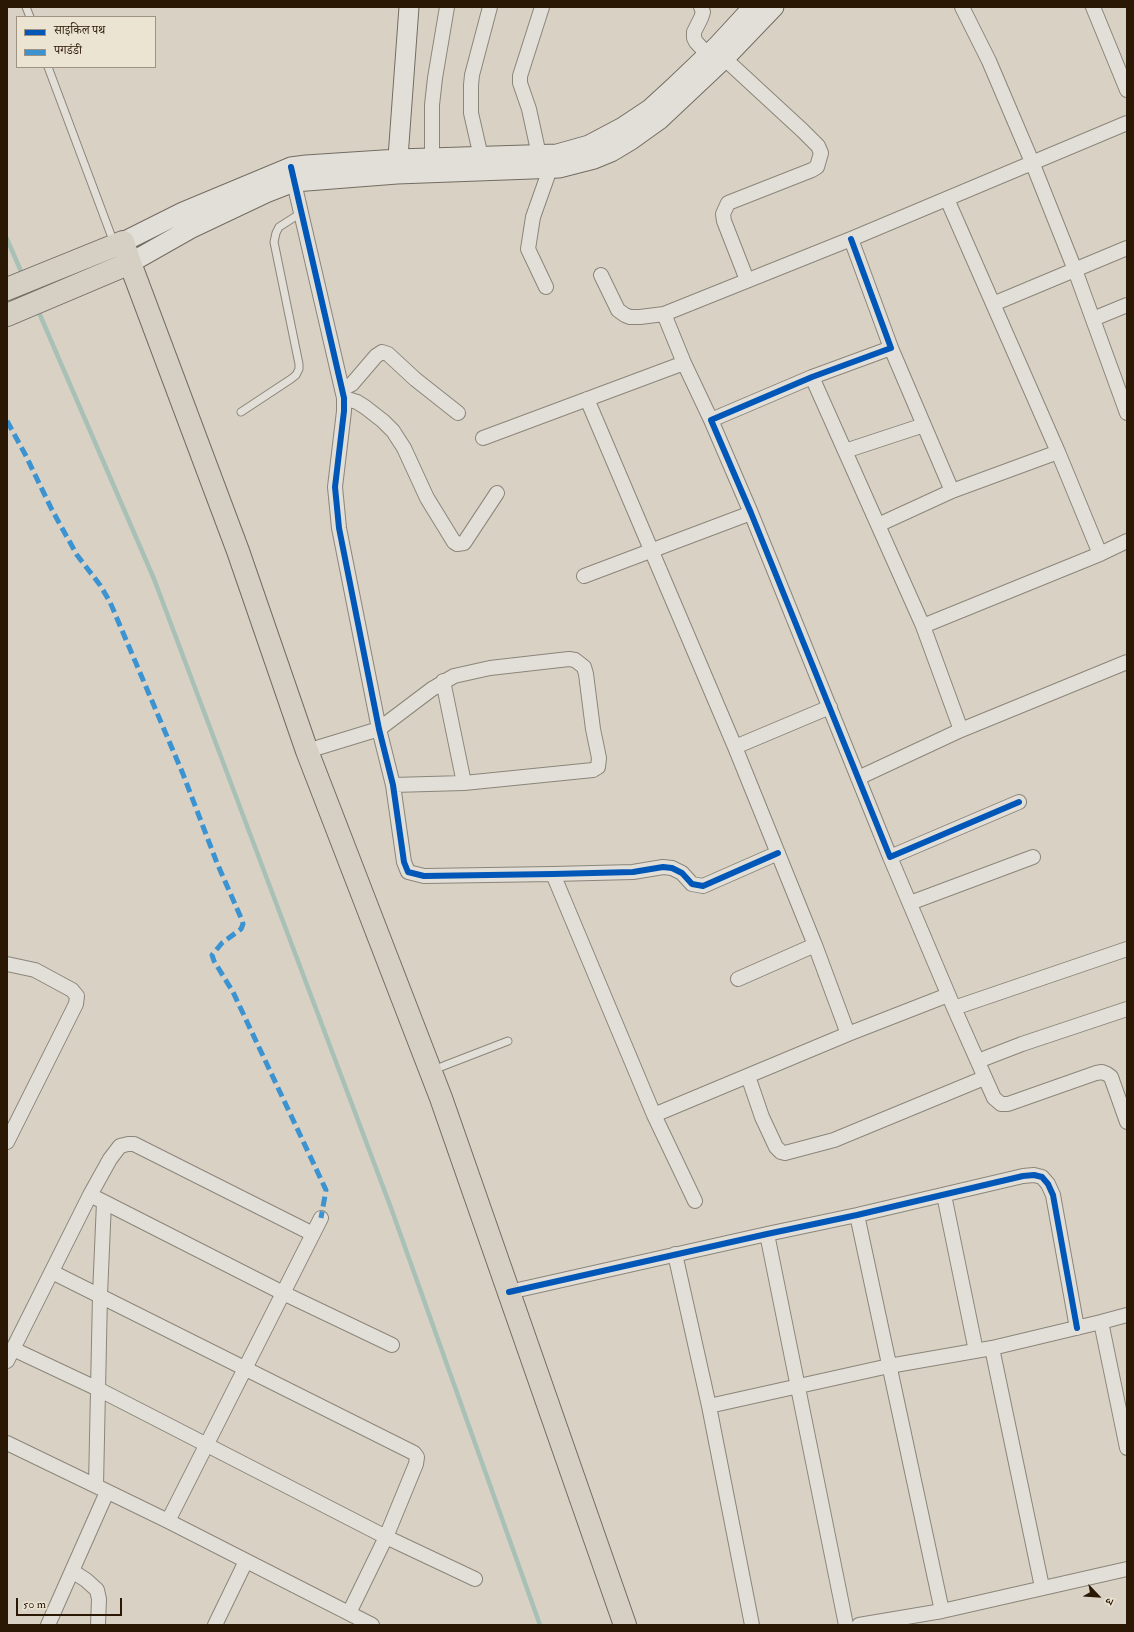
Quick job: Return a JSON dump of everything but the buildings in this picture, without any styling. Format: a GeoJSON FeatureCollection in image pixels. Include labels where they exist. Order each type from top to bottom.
{"type":"FeatureCollection","features":[{"type":"Feature","properties":{"kind":"main road"},"geometry":{"type":"LineString","coordinates":[[398,167],[409,7]]}},
{"type":"Feature","properties":{"kind":"main road"},"geometry":{"type":"LineString","coordinates":[[398,167],[432,158],[481,157],[544,162],[559,168],[594,159],[611,152],[631,140],[669,112],[716,57],[753,7]]}},
{"type":"Feature","properties":{"kind":"main road"},"geometry":{"type":"LineString","coordinates":[[716,57],[774,7]]}},
{"type":"Feature","properties":{"kind":"main road"},"geometry":{"type":"LineString","coordinates":[[7,288],[119,244],[183,212],[292,174],[398,167],[544,162]]}},
{"type":"Feature","properties":{"kind":"main road"},"geometry":{"type":"LineString","coordinates":[[7,314],[130,263],[190,229],[266,193],[292,174]]}},
{"type":"Feature","properties":{"kind":"main road"},"geometry":{"type":"LineString","coordinates":[[119,244],[130,263],[238,551],[307,751],[431,1071],[626,1625]]}},
{"type":"Feature","properties":{"kind":"street"},"geometry":{"type":"LineString","coordinates":[[432,158],[432,105],[448,7]]}},
{"type":"Feature","properties":{"kind":"street"},"geometry":{"type":"LineString","coordinates":[[481,157],[471,113],[471,85],[472,75],[490,7]]}},
{"type":"Feature","properties":{"kind":"street"},"geometry":{"type":"LineString","coordinates":[[542,7],[520,76],[520,83],[544,162],[528,249],[546,287]]}},
{"type":"Feature","properties":{"kind":"street"},"geometry":{"type":"LineString","coordinates":[[701,7],[703,12],[702,18],[694,32],[696,42],[716,57],[803,131],[818,146],[821,153],[817,167],[812,170],[728,203],[723,214],[724,221],[747,280]]}},
{"type":"Feature","properties":{"kind":"street"},"geometry":{"type":"LineString","coordinates":[[962,7],[989,61],[1076,270],[1127,413]]}},
{"type":"Feature","properties":{"kind":"street"},"geometry":{"type":"LineString","coordinates":[[1097,8],[1127,90]]}},
{"type":"Feature","properties":{"kind":"street"},"geometry":{"type":"LineString","coordinates":[[601,275],[618,310],[625,315],[630,317],[640,317],[664,314],[851,239],[1127,123]]}},
{"type":"Feature","properties":{"kind":"street"},"geometry":{"type":"LineString","coordinates":[[292,174],[343,394],[344,411],[335,487],[339,528],[379,729],[393,785],[404,862],[408,872],[424,876],[553,874],[633,872],[663,867],[672,868],[682,873],[692,884],[703,886],[778,853]]}},
{"type":"Feature","properties":{"kind":"street"},"geometry":{"type":"LineString","coordinates":[[947,199],[1058,452],[1100,554]]}},
{"type":"Feature","properties":{"kind":"street"},"geometry":{"type":"LineString","coordinates":[[851,239],[892,348],[952,491]]}},
{"type":"Feature","properties":{"kind":"street"},"geometry":{"type":"LineString","coordinates":[[993,304],[1127,248]]}},
{"type":"Feature","properties":{"kind":"street"},"geometry":{"type":"LineString","coordinates":[[1093,319],[1127,305]]}},
{"type":"Feature","properties":{"kind":"street"},"geometry":{"type":"LineString","coordinates":[[664,314],[684,363],[711,420],[751,513],[890,857],[948,995],[994,1098],[1001,1104],[1008,1104],[1102,1072],[1111,1077],[1123,1094],[1127,1122]]}},
{"type":"Feature","properties":{"kind":"street"},"geometry":{"type":"LineString","coordinates":[[711,420],[812,377],[892,348]]}},
{"type":"Feature","properties":{"kind":"street"},"geometry":{"type":"LineString","coordinates":[[343,394],[376,356],[382,352],[388,354],[415,379],[458,413]]}},
{"type":"Feature","properties":{"kind":"street"},"geometry":{"type":"LineString","coordinates":[[484,438],[684,363]]}},
{"type":"Feature","properties":{"kind":"street"},"geometry":{"type":"LineString","coordinates":[[812,377],[923,626],[961,730]]}},
{"type":"Feature","properties":{"kind":"street"},"geometry":{"type":"LineString","coordinates":[[343,394],[383,420],[393,431],[404,448],[427,498],[454,542],[458,544],[464,543],[497,493]]}},
{"type":"Feature","properties":{"kind":"street"},"geometry":{"type":"LineString","coordinates":[[587,399],[735,747],[815,945],[848,1034]]}},
{"type":"Feature","properties":{"kind":"street"},"geometry":{"type":"LineString","coordinates":[[845,451],[924,425]]}},
{"type":"Feature","properties":{"kind":"street"},"geometry":{"type":"LineString","coordinates":[[878,525],[952,491],[1058,452]]}},
{"type":"Feature","properties":{"kind":"street"},"geometry":{"type":"LineString","coordinates":[[584,576],[751,513]]}},
{"type":"Feature","properties":{"kind":"street"},"geometry":{"type":"LineString","coordinates":[[923,626],[1100,554],[1127,541]]}},
{"type":"Feature","properties":{"kind":"street"},"geometry":{"type":"LineString","coordinates":[[307,751],[379,729],[443,681],[454,676],[490,668],[569,660],[575,660],[584,667],[593,729],[599,758],[598,767],[589,772],[464,783],[393,785]]}},
{"type":"Feature","properties":{"kind":"street"},"geometry":{"type":"LineString","coordinates":[[858,778],[961,730],[1127,662]]}},
{"type":"Feature","properties":{"kind":"street"},"geometry":{"type":"LineString","coordinates":[[443,681],[464,783]]}},
{"type":"Feature","properties":{"kind":"street"},"geometry":{"type":"LineString","coordinates":[[735,747],[830,707]]}},
{"type":"Feature","properties":{"kind":"street"},"geometry":{"type":"LineString","coordinates":[[890,857],[1019,802]]}},
{"type":"Feature","properties":{"kind":"street"},"geometry":{"type":"LineString","coordinates":[[910,903],[1033,857]]}},
{"type":"Feature","properties":{"kind":"street"},"geometry":{"type":"LineString","coordinates":[[553,874],[654,1115],[695,1201]]}},
{"type":"Feature","properties":{"kind":"street"},"geometry":{"type":"LineString","coordinates":[[738,979],[815,945]]}},
{"type":"Feature","properties":{"kind":"street"},"geometry":{"type":"LineString","coordinates":[[954,1008],[1127,949]]}},
{"type":"Feature","properties":{"kind":"street"},"geometry":{"type":"LineString","coordinates":[[7,964],[35,970],[72,990],[78,996],[76,1004],[7,1142]]}},
{"type":"Feature","properties":{"kind":"street"},"geometry":{"type":"LineString","coordinates":[[654,1115],[848,1034],[948,995]]}},
{"type":"Feature","properties":{"kind":"street"},"geometry":{"type":"LineString","coordinates":[[978,1061],[1022,1044],[1127,1009]]}},
{"type":"Feature","properties":{"kind":"street"},"geometry":{"type":"LineString","coordinates":[[748,1076],[762,1117],[776,1147],[778,1150],[785,1153],[834,1140],[984,1078]]}},
{"type":"Feature","properties":{"kind":"street"},"geometry":{"type":"LineString","coordinates":[[313,1234],[134,1144],[120,1146],[110,1158],[90,1195],[10,1355],[98,1389],[206,1446],[386,1537],[475,1579]]}},
{"type":"Feature","properties":{"kind":"street"},"geometry":{"type":"LineString","coordinates":[[509,1292],[675,1254],[857,1215],[1022,1176],[1034,1175],[1042,1177],[1048,1184],[1053,1195],[1077,1328]]}},
{"type":"Feature","properties":{"kind":"street"},"geometry":{"type":"LineString","coordinates":[[90,1195],[283,1293],[392,1345]]}},
{"type":"Feature","properties":{"kind":"street"},"geometry":{"type":"LineString","coordinates":[[944,1195],[976,1351]]}},
{"type":"Feature","properties":{"kind":"street"},"geometry":{"type":"LineString","coordinates":[[48,1625],[72,1571],[102,1489],[98,1389],[104,1202]]}},
{"type":"Feature","properties":{"kind":"street"},"geometry":{"type":"LineString","coordinates":[[857,1215],[942,1611]]}},
{"type":"Feature","properties":{"kind":"street"},"geometry":{"type":"LineString","coordinates":[[168,1521],[321,1218]]}},
{"type":"Feature","properties":{"kind":"street"},"geometry":{"type":"LineString","coordinates":[[767,1234],[846,1625]]}},
{"type":"Feature","properties":{"kind":"street"},"geometry":{"type":"LineString","coordinates":[[675,1254],[709,1406],[752,1625]]}},
{"type":"Feature","properties":{"kind":"street"},"geometry":{"type":"LineString","coordinates":[[52,1272],[414,1453],[416,1457],[416,1464],[386,1537],[349,1613]]}},
{"type":"Feature","properties":{"kind":"street"},"geometry":{"type":"LineString","coordinates":[[709,1406],[889,1366],[992,1348],[1127,1315]]}},
{"type":"Feature","properties":{"kind":"street"},"geometry":{"type":"LineString","coordinates":[[1101,1322],[1127,1448]]}},
{"type":"Feature","properties":{"kind":"street"},"geometry":{"type":"LineString","coordinates":[[992,1348],[1042,1587]]}},
{"type":"Feature","properties":{"kind":"street"},"geometry":{"type":"LineString","coordinates":[[7,1443],[168,1521],[372,1625]]}},
{"type":"Feature","properties":{"kind":"street"},"geometry":{"type":"LineString","coordinates":[[214,1625],[246,1560]]}},
{"type":"Feature","properties":{"kind":"street"},"geometry":{"type":"LineString","coordinates":[[859,1625],[942,1611],[1042,1587],[1127,1569]]}},
{"type":"Feature","properties":{"kind":"street"},"geometry":{"type":"LineString","coordinates":[[72,1571],[86,1580],[97,1590],[99,1599],[98,1625]]}},
{"type":"Feature","properties":{"kind":"lane"},"geometry":{"type":"LineString","coordinates":[[48,68],[119,244]]}},
{"type":"Feature","properties":{"kind":"lane"},"geometry":{"type":"LineString","coordinates":[[240,412],[296,375],[299,370],[300,364],[274,242],[279,227],[301,214]]}},
{"type":"Feature","properties":{"kind":"lane"},"geometry":{"type":"LineString","coordinates":[[431,1071],[508,1041]]}},
{"type":"Feature","properties":{"kind":"waterway"},"geometry":{"type":"LineString","coordinates":[[7,239],[23,276]]}},
{"type":"Feature","properties":{"kind":"waterway"},"geometry":{"type":"LineString","coordinates":[[37,308],[154,579],[391,1208],[540,1625]]}},
{"type":"Feature","properties":{"kind":"marked path"},"geometry":{"type":"LineString","coordinates":[[7,421],[52,510],[77,555],[100,585],[110,602],[183,774],[217,863],[242,920],[243,924],[241,929],[222,943],[212,955],[214,961],[233,992],[326,1190],[321,1218]]}},
{"type":"Feature","properties":{"kind":"cycle path"},"geometry":{"type":"LineString","coordinates":[[291,167],[344,398],[344,411],[335,487],[339,528],[379,729],[393,785],[404,862],[408,872],[424,876],[553,874],[633,872],[663,867],[672,868],[682,873],[692,884],[703,886],[778,853]]}},
{"type":"Feature","properties":{"kind":"cycle path"},"geometry":{"type":"LineString","coordinates":[[851,239],[891,348],[812,377],[711,420],[751,513],[890,857],[1019,802]]}},
{"type":"Feature","properties":{"kind":"cycle path"},"geometry":{"type":"LineString","coordinates":[[509,1292],[857,1215],[1023,1176],[1034,1175],[1042,1177],[1048,1184],[1053,1195],[1077,1328]]}}]}
